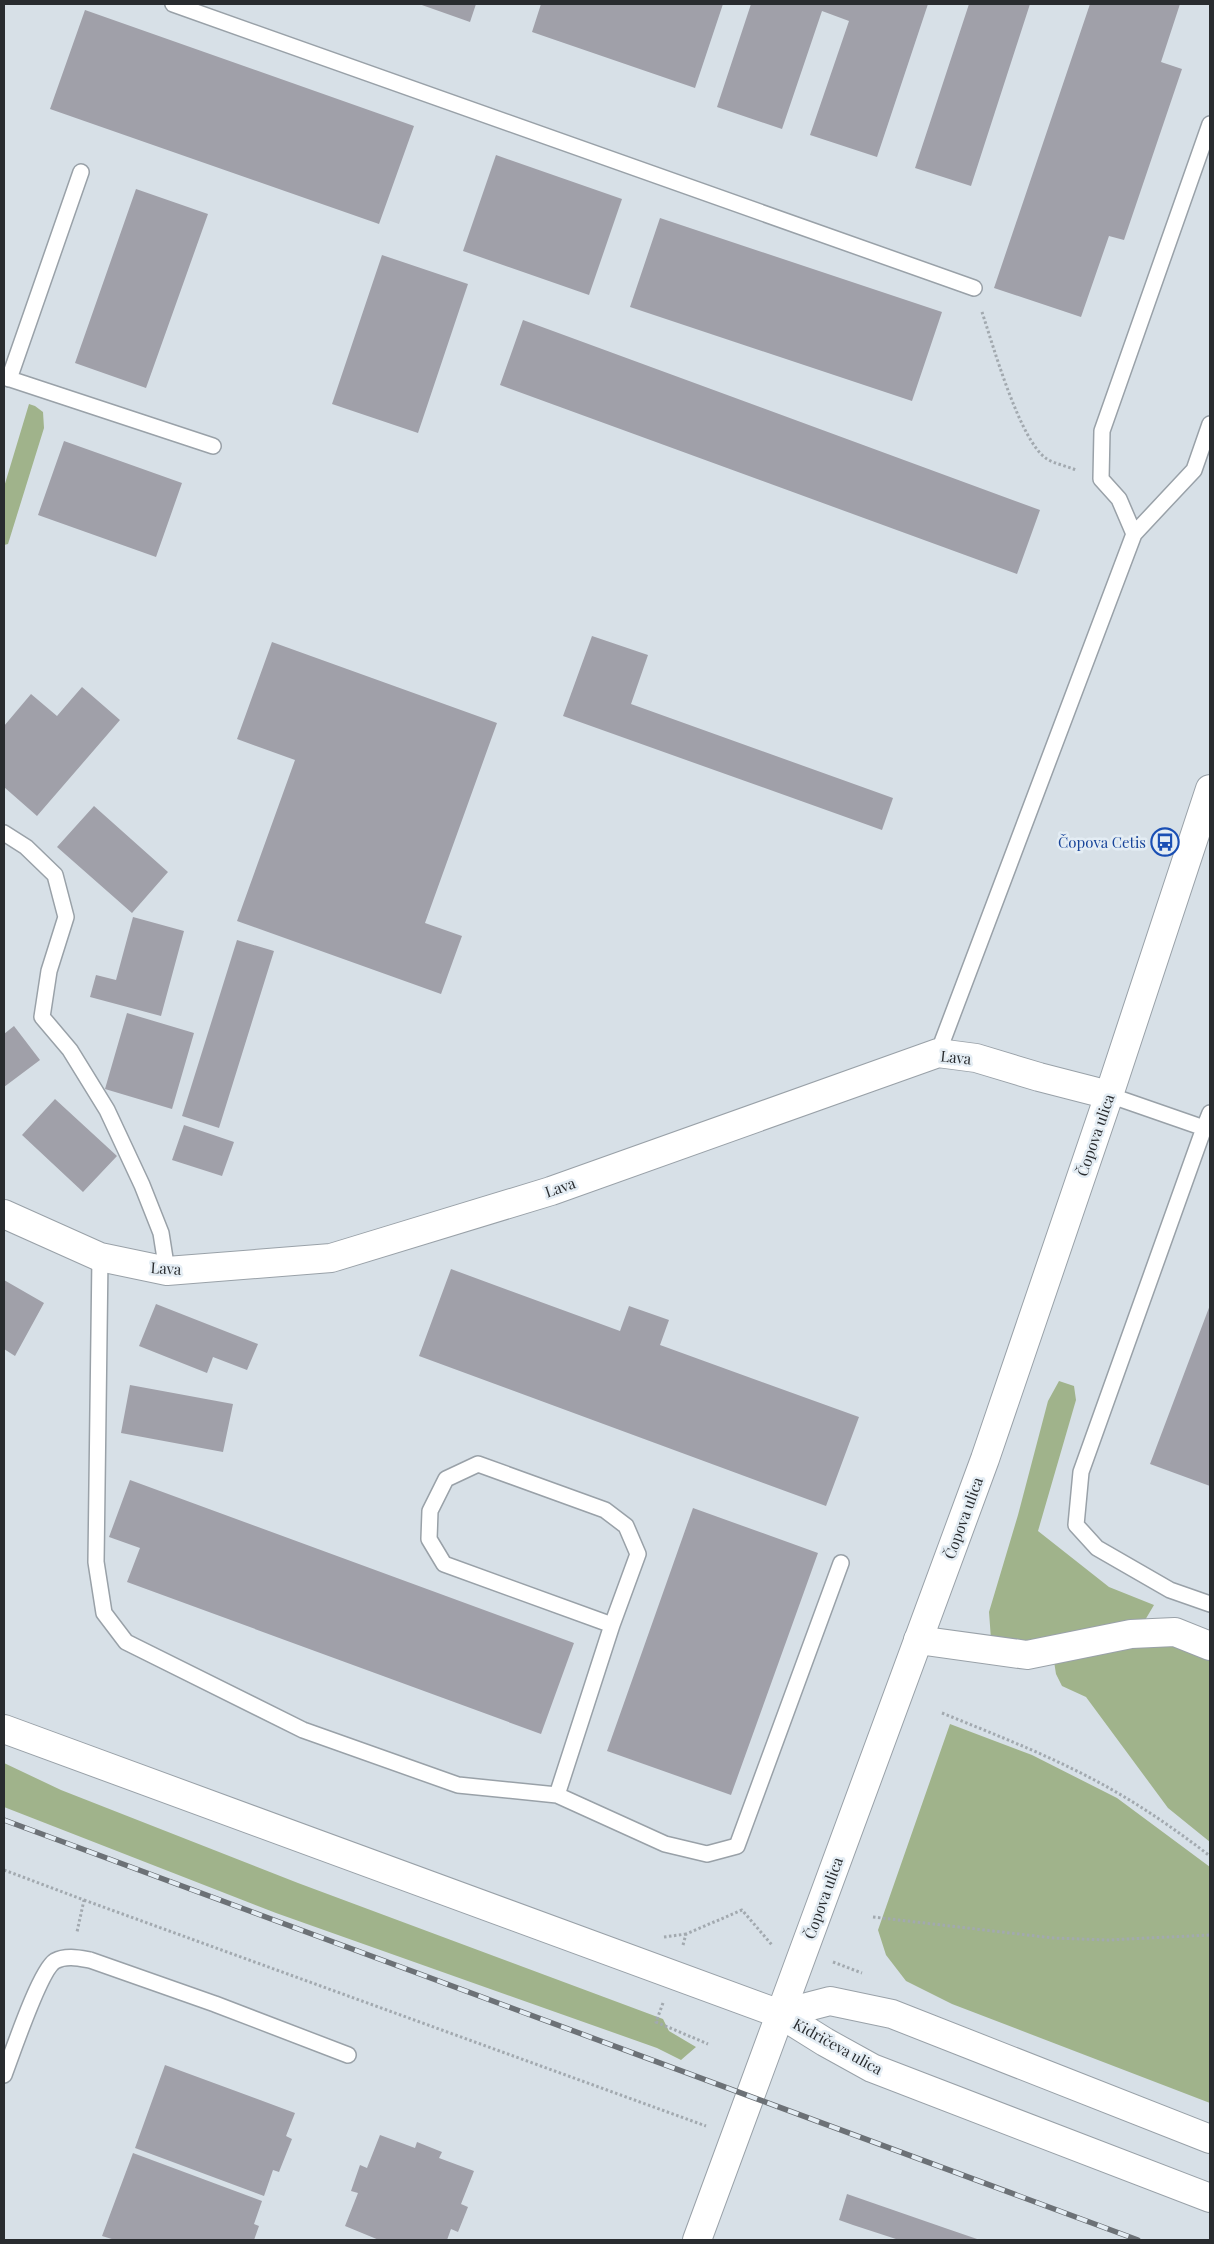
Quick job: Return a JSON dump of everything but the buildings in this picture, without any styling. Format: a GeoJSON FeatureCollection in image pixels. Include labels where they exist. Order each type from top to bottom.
{"type":"FeatureCollection","features":[{"type":"Feature","properties":{"kind":"street","name":"Čopova ulica"},"geometry":{"type":"LineString","coordinates":[[697,2240],[985,1459],[1109,1095],[1210,789]]}},
{"type":"Feature","properties":{"kind":"street","name":"Lava"},"geometry":{"type":"LineString","coordinates":[[4,1214],[100,1257],[167,1271],[331,1258],[551,1191],[938,1053],[976,1058],[1109,1095]]}},
{"type":"Feature","properties":{"kind":"street"},"geometry":{"type":"LineString","coordinates":[[918,1640],[1027,1655],[1131,1634],[1175,1632],[1210,1646]]}},
{"type":"Feature","properties":{"kind":"street"},"geometry":{"type":"LineString","coordinates":[[4,1729],[780,2014]]}},
{"type":"Feature","properties":{"kind":"street","name":"Kidričeva ulica"},"geometry":{"type":"LineString","coordinates":[[780,2014],[830,2001],[892,2014],[1210,2139]]}},
{"type":"Feature","properties":{"kind":"street","name":"Kidričeva ulica"},"geometry":{"type":"LineString","coordinates":[[780,2014],[872,2068],[1210,2198]]}},
{"type":"Feature","properties":{"kind":"lane"},"geometry":{"type":"LineString","coordinates":[[173,4],[974,288]]}},
{"type":"Feature","properties":{"kind":"lane"},"geometry":{"type":"LineString","coordinates":[[1134,534],[1118,500],[1101,479],[1102,431],[1210,124]]}},
{"type":"Feature","properties":{"kind":"lane"},"geometry":{"type":"LineString","coordinates":[[81,172],[7,378],[213,446]]}},
{"type":"Feature","properties":{"kind":"lane"},"geometry":{"type":"LineString","coordinates":[[938,1053],[1134,534],[1194,470],[1210,424]]}},
{"type":"Feature","properties":{"kind":"lane"},"geometry":{"type":"LineString","coordinates":[[4,833],[26,847],[55,875],[66,917],[49,971],[42,1017],[70,1050],[108,1110],[142,1185],[161,1233],[167,1271]]}},
{"type":"Feature","properties":{"kind":"lane"},"geometry":{"type":"LineString","coordinates":[[1109,1095],[1204,1128]]}},
{"type":"Feature","properties":{"kind":"lane"},"geometry":{"type":"LineString","coordinates":[[1210,1113],[1081,1472],[1076,1524],[1097,1548],[1170,1590],[1210,1604]]}},
{"type":"Feature","properties":{"kind":"lane"},"geometry":{"type":"LineString","coordinates":[[100,1257],[96,1562],[104,1614],[126,1642],[303,1730],[458,1785],[556,1795],[665,1844],[707,1854],[737,1846],[841,1563]]}},
{"type":"Feature","properties":{"kind":"lane"},"geometry":{"type":"LineString","coordinates":[[556,1795],[612,1625],[638,1554],[626,1526],[606,1510],[478,1464],[446,1480],[430,1511],[429,1539],[444,1564],[612,1625]]}},
{"type":"Feature","properties":{"kind":"lane"},"geometry":{"type":"LineString","coordinates":[[4,2075],[43,1976],[55,1961],[71,1957],[90,1960],[170,1988],[348,2055]]}},
{"type":"Feature","properties":{"kind":"path"},"geometry":{"type":"LineString","coordinates":[[974,288],[1003,374],[1031,442],[1047,459],[1101,479]]}},
{"type":"Feature","properties":{"kind":"path"},"geometry":{"type":"LineString","coordinates":[[942,1714],[1029,1748],[1115,1791],[1170,1826],[1210,1856]]}},
{"type":"Feature","properties":{"kind":"path"},"geometry":{"type":"LineString","coordinates":[[4,1870],[706,2126]]}},
{"type":"Feature","properties":{"kind":"path"},"geometry":{"type":"LineString","coordinates":[[71,1957],[84,1900]]}},
{"type":"Feature","properties":{"kind":"path"},"geometry":{"type":"LineString","coordinates":[[873,1917],[1054,1938],[1108,1940],[1210,1935]]}},
{"type":"Feature","properties":{"kind":"green space"},"geometry":{"type":"Polygon","coordinates":[[[29,404],[43,412],[44,428],[8,544],[4,545],[4,487],[29,404]]]}},
{"type":"Feature","properties":{"kind":"green space"},"geometry":{"type":"Polygon","coordinates":[[[1059,1381],[1074,1386],[1076,1400],[1038,1531],[1109,1587],[1154,1605],[1138,1632],[1210,1658],[1210,1842],[1168,1808],[1086,1697],[1062,1686],[1056,1674],[1053,1655],[991,1639],[989,1612],[1018,1515],[1048,1401],[1059,1381]]]}},
{"type":"Feature","properties":{"kind":"green space"},"geometry":{"type":"Polygon","coordinates":[[[950,1724],[1032,1755],[1117,1798],[1210,1867],[1210,2103],[952,2004],[906,1981],[886,1955],[878,1930],[950,1724]]]}},
{"type":"Feature","properties":{"kind":"green space"},"geometry":{"type":"Polygon","coordinates":[[[4,1763],[61,1790],[298,1883],[663,2019],[669,2031],[696,2047],[681,2060],[657,2048],[276,1913],[4,1807],[4,1763]]]}},
{"type":"Feature","properties":{"kind":"railway"},"geometry":{"type":"LineString","coordinates":[[4,1820],[1138,2240]]}},
{"type":"Feature","properties":{"kind":"place","name":"Čopova Cetis"},"geometry":{"type":"Point","coordinates":[1165,842]}}]}
